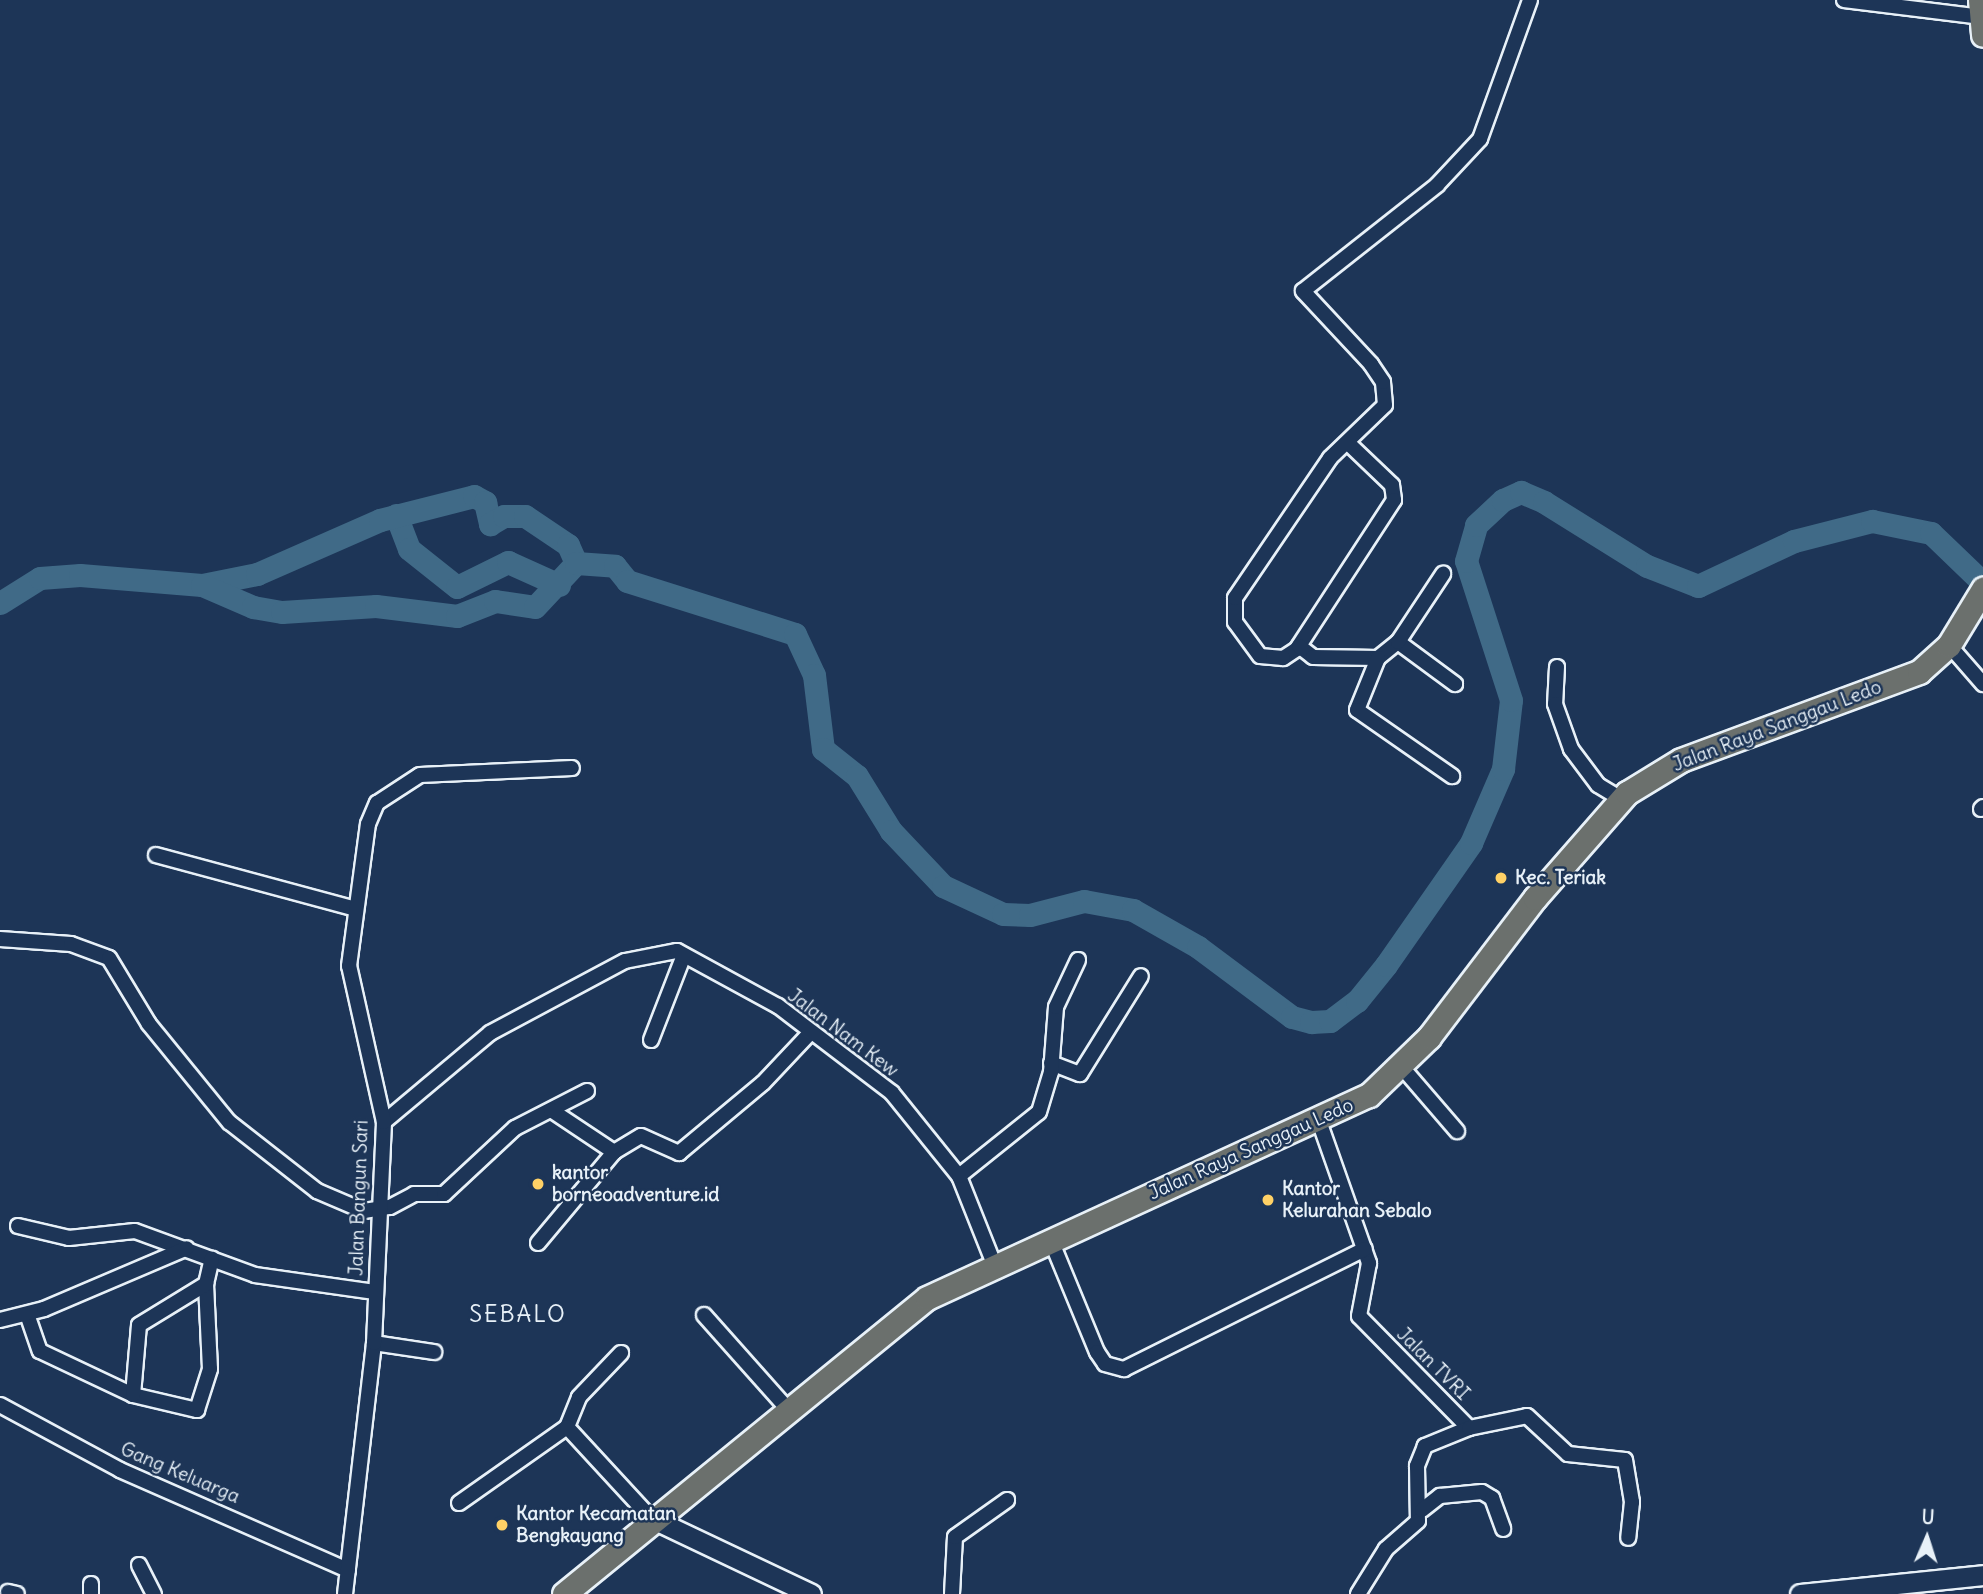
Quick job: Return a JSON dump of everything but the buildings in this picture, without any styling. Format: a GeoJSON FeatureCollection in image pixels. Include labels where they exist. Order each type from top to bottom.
{"type":"FeatureCollection","features":[{"type":"Feature","properties":{"kind":"highway","name":"Jalan Raya Sanggau Ledo"},"geometry":{"type":"LineString","coordinates":[[564,1594],[651,1518],[919,1303],[1050,1238],[1319,1121],[1369,1095],[1401,1066],[1621,799],[1682,760],[1919,673],[1949,645],[1978,597]]}},
{"type":"Feature","properties":{"kind":"main road"},"geometry":{"type":"LineString","coordinates":[[651,1518],[811,1594]]}},
{"type":"Feature","properties":{"kind":"main road"},"geometry":{"type":"LineString","coordinates":[[1800,1594],[1823,1587],[1983,1575]]}},
{"type":"Feature","properties":{"kind":"street"},"geometry":{"type":"LineString","coordinates":[[1348,443],[1395,496],[1300,646],[1283,658],[1260,656],[1242,636],[1234,602],[1317,475],[1348,443],[1382,410],[1385,389],[1371,364],[1303,291],[1437,185],[1480,139],[1530,0]]}},
{"type":"Feature","properties":{"kind":"street"},"geometry":{"type":"LineString","coordinates":[[1844,0],[1982,17]]}},
{"type":"Feature","properties":{"kind":"street"},"geometry":{"type":"LineString","coordinates":[[1443,574],[1398,642],[1378,658],[1357,710],[1452,776]]}},
{"type":"Feature","properties":{"kind":"street"},"geometry":{"type":"LineString","coordinates":[[1398,642],[1455,684]]}},
{"type":"Feature","properties":{"kind":"street"},"geometry":{"type":"LineString","coordinates":[[1949,645],[1983,684]]}},
{"type":"Feature","properties":{"kind":"street"},"geometry":{"type":"LineString","coordinates":[[1300,646],[1313,657],[1378,658]]}},
{"type":"Feature","properties":{"kind":"street"},"geometry":{"type":"LineString","coordinates":[[1557,667],[1555,704],[1571,749],[1598,785],[1621,799]]}},
{"type":"Feature","properties":{"kind":"street","name":"Jalan Bangun Sari"},"geometry":{"type":"LineString","coordinates":[[345,1594],[374,1343],[380,1211],[378,1185],[384,1122],[349,966],[353,908],[374,808],[408,780],[504,767],[572,768]]}},
{"type":"Feature","properties":{"kind":"street"},"geometry":{"type":"LineString","coordinates":[[156,855],[353,908]]}},
{"type":"Feature","properties":{"kind":"street"},"geometry":{"type":"LineString","coordinates":[[0,939],[71,944],[109,958],[149,1024],[229,1122],[333,1201],[380,1211],[414,1194],[444,1194],[500,1140],[587,1091]]}},
{"type":"Feature","properties":{"kind":"street","name":"Jalan Nam Kew"},"geometry":{"type":"LineString","coordinates":[[384,1122],[489,1033],[642,954],[684,955],[778,1006],[898,1099],[959,1176],[995,1264]]}},
{"type":"Feature","properties":{"kind":"street"},"geometry":{"type":"LineString","coordinates":[[651,1040],[684,955]]}},
{"type":"Feature","properties":{"kind":"street"},"geometry":{"type":"LineString","coordinates":[[959,1176],[1032,1121],[1051,1063],[1056,1007],[1078,960]]}},
{"type":"Feature","properties":{"kind":"street"},"geometry":{"type":"LineString","coordinates":[[1051,1063],[1080,1074],[1141,976]]}},
{"type":"Feature","properties":{"kind":"street"},"geometry":{"type":"LineString","coordinates":[[538,1243],[614,1152],[640,1136],[672,1153],[684,1151],[811,1032]]}},
{"type":"Feature","properties":{"kind":"street"},"geometry":{"type":"LineString","coordinates":[[1401,1066],[1457,1131]]}},
{"type":"Feature","properties":{"kind":"street"},"geometry":{"type":"LineString","coordinates":[[551,1110],[614,1152]]}},
{"type":"Feature","properties":{"kind":"street","name":"Jalan TVRI"},"geometry":{"type":"LineString","coordinates":[[1319,1121],[1365,1249],[1369,1268],[1359,1316],[1469,1428],[1425,1446],[1417,1471],[1422,1510]]}},
{"type":"Feature","properties":{"kind":"street"},"geometry":{"type":"LineString","coordinates":[[378,1185],[400,1202]]}},
{"type":"Feature","properties":{"kind":"street"},"geometry":{"type":"LineString","coordinates":[[18,1226],[69,1238],[131,1230],[266,1277],[375,1292]]}},
{"type":"Feature","properties":{"kind":"street"},"geometry":{"type":"LineString","coordinates":[[1050,1238],[1097,1352],[1105,1364],[1124,1369],[1365,1249]]}},
{"type":"Feature","properties":{"kind":"street"},"geometry":{"type":"LineString","coordinates":[[0,1320],[27,1314],[187,1248]]}},
{"type":"Feature","properties":{"kind":"street"},"geometry":{"type":"LineString","coordinates":[[27,1314],[40,1351],[133,1395],[185,1410],[202,1406],[211,1356],[206,1284],[212,1259]]}},
{"type":"Feature","properties":{"kind":"street"},"geometry":{"type":"LineString","coordinates":[[133,1395],[139,1325],[206,1284]]}},
{"type":"Feature","properties":{"kind":"street"},"geometry":{"type":"LineString","coordinates":[[704,1315],[788,1408]]}},
{"type":"Feature","properties":{"kind":"street"},"geometry":{"type":"LineString","coordinates":[[374,1343],[434,1352]]}},
{"type":"Feature","properties":{"kind":"street"},"geometry":{"type":"LineString","coordinates":[[459,1503],[567,1427],[579,1397],[621,1353]]}},
{"type":"Feature","properties":{"kind":"street","name":"Gang Keluarga"},"geometry":{"type":"LineString","coordinates":[[0,1405],[120,1470],[348,1570]]}},
{"type":"Feature","properties":{"kind":"street"},"geometry":{"type":"LineString","coordinates":[[1469,1428],[1527,1416],[1569,1454],[1628,1462],[1628,1538]]}},
{"type":"Feature","properties":{"kind":"street"},"geometry":{"type":"LineString","coordinates":[[567,1427],[651,1518]]}},
{"type":"Feature","properties":{"kind":"street"},"geometry":{"type":"LineString","coordinates":[[1358,1594],[1376,1562],[1413,1527],[1422,1510],[1440,1496],[1482,1492],[1492,1498],[1503,1529]]}},
{"type":"Feature","properties":{"kind":"street"},"geometry":{"type":"LineString","coordinates":[[952,1594],[955,1537],[1007,1500]]}},
{"type":"Feature","properties":{"kind":"street"},"geometry":{"type":"LineString","coordinates":[[139,1566],[154,1594]]}},
{"type":"Feature","properties":{"kind":"waterway"},"geometry":{"type":"LineString","coordinates":[[0,603],[40,578],[80,575],[202,585],[253,607],[282,612],[376,606],[457,616],[495,601],[535,607],[576,563],[615,566],[627,581],[795,634],[814,675],[823,749],[857,776],[891,831],[943,886],[1003,914],[1030,915],[1084,901],[1133,910],[1198,947],[1292,1017],[1311,1022],[1330,1021],[1357,1001],[1386,965],[1471,843],[1503,769],[1511,700],[1466,561],[1476,525],[1503,500],[1521,492],[1544,502],[1647,566],[1698,586],[1794,541],[1872,521],[1931,533],[1983,583]]}},
{"type":"Feature","properties":{"kind":"waterway"},"geometry":{"type":"LineString","coordinates":[[202,585],[257,574],[380,520],[474,496],[485,502],[490,524],[504,516],[525,516],[568,545],[576,563]]}},
{"type":"Feature","properties":{"kind":"waterway"},"geometry":{"type":"LineString","coordinates":[[396,515],[409,549],[457,587],[508,562],[559,585]]}},
{"type":"Feature","properties":{"kind":"place","name":"Kec. Teriak"},"geometry":{"type":"Point","coordinates":[1501,878]}},
{"type":"Feature","properties":{"kind":"place","name":"kantor borneoadventure.id"},"geometry":{"type":"Point","coordinates":[538,1184]}},
{"type":"Feature","properties":{"kind":"place","name":"Kantor Kelurahan Sebalo"},"geometry":{"type":"Point","coordinates":[1268,1200]}},
{"type":"Feature","properties":{"kind":"place","name":"Kantor Kecamatan Bengkayang"},"geometry":{"type":"Point","coordinates":[502,1525]}},
{"type":"Feature","properties":{"kind":"district","name":"SEBALO"},"geometry":{"type":"Point","coordinates":[518,1314]}}]}
